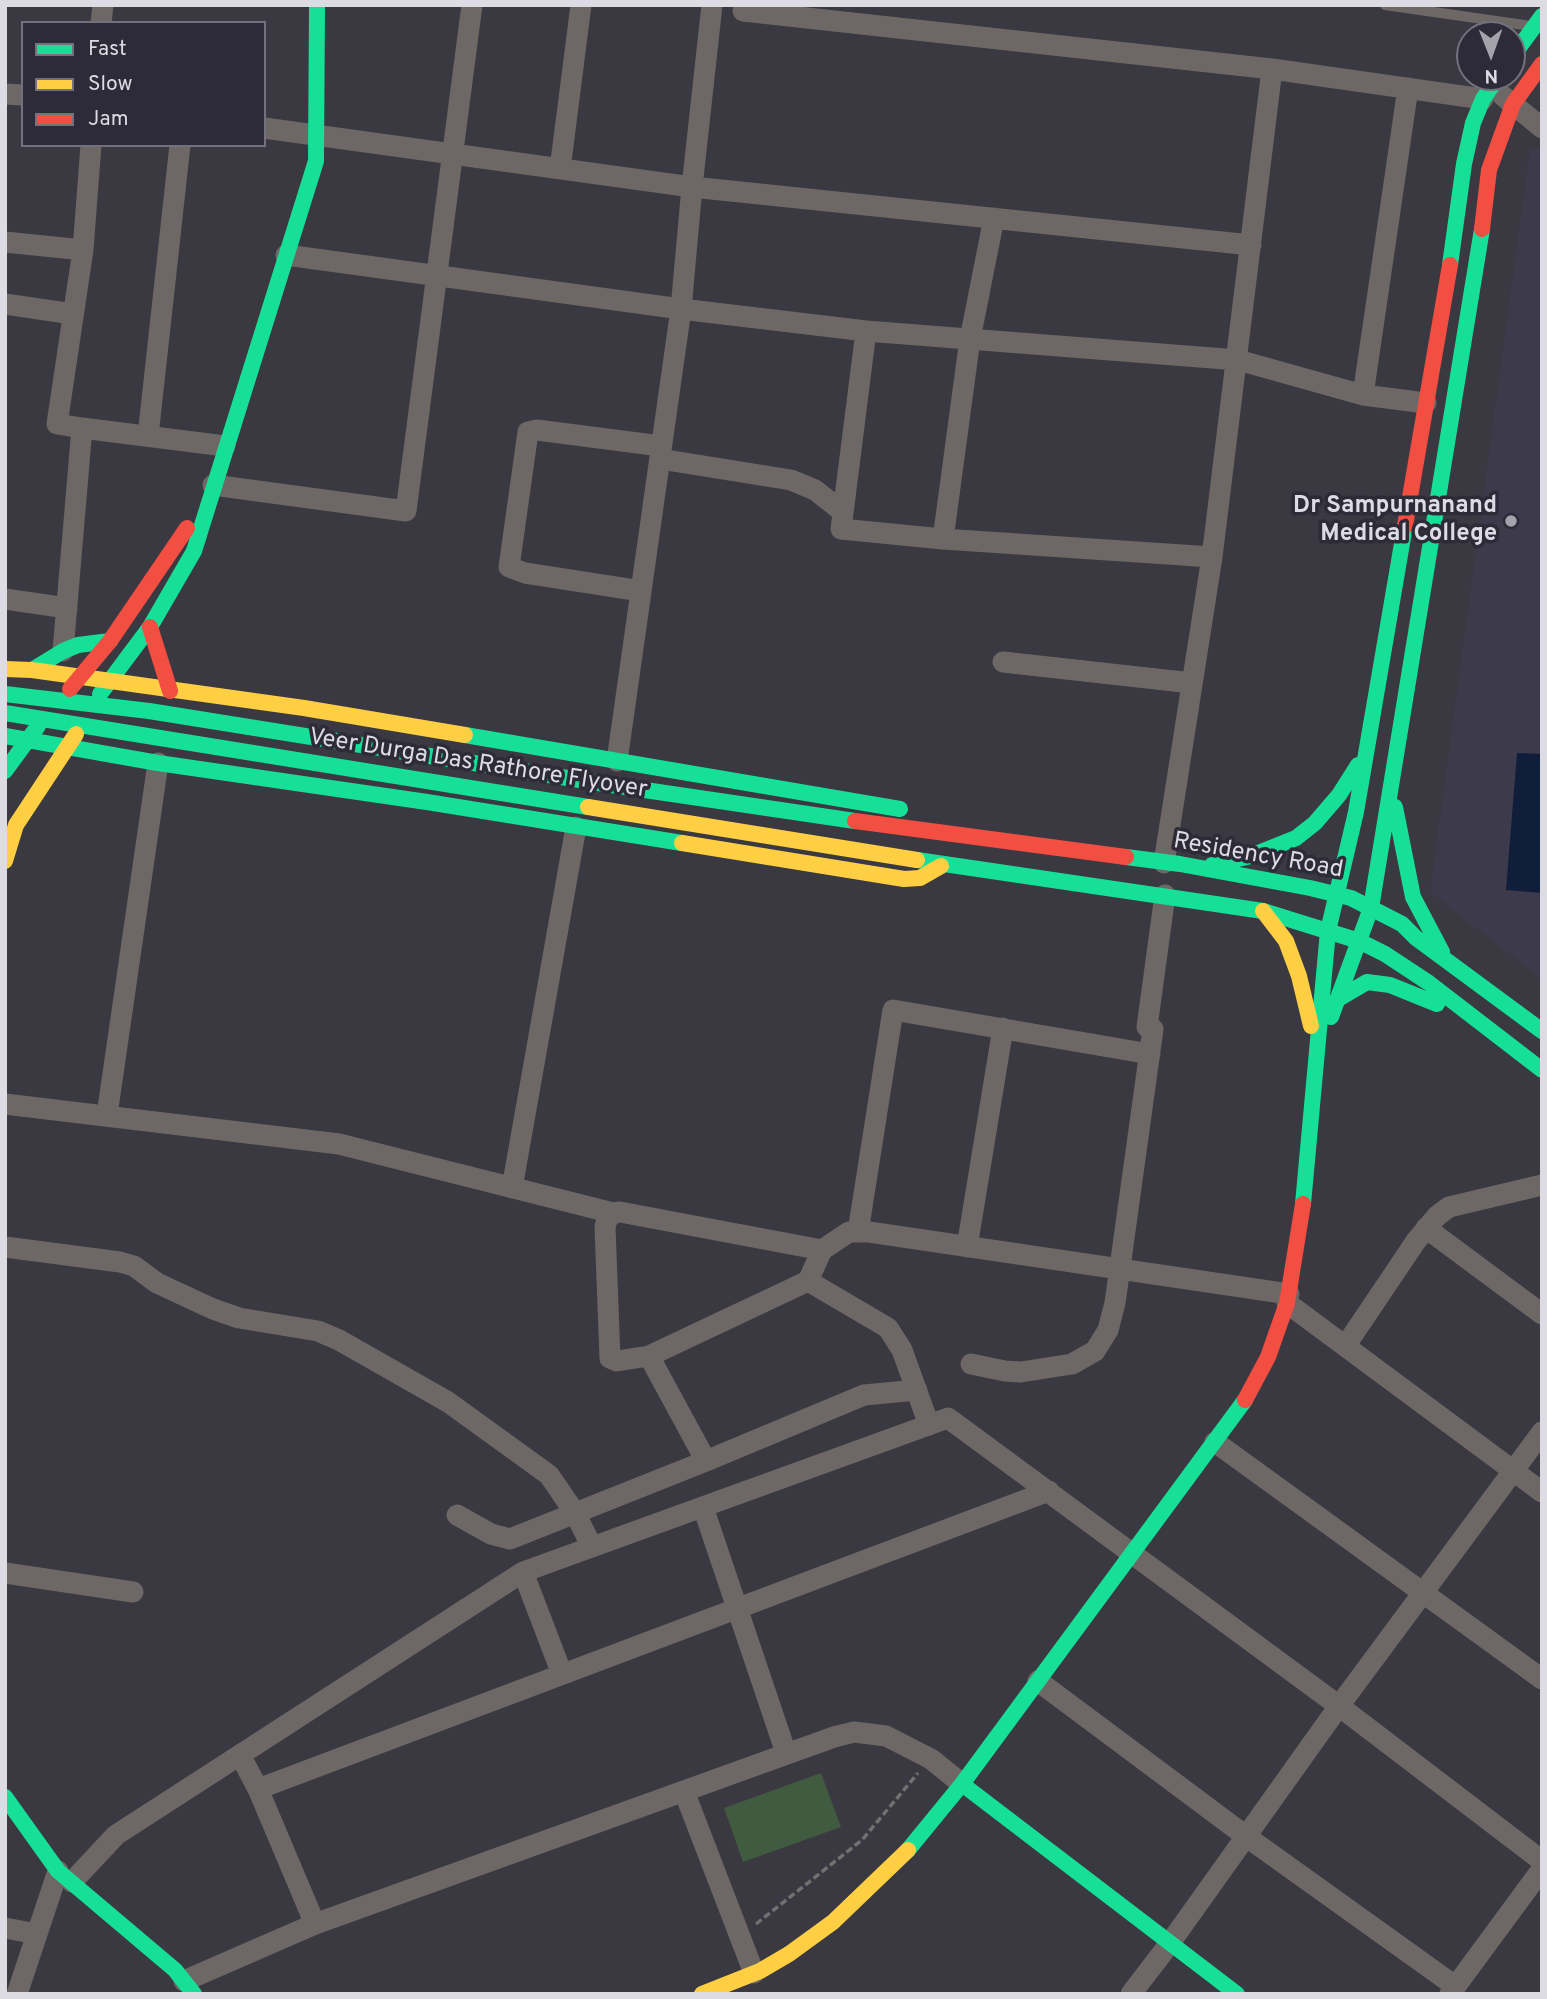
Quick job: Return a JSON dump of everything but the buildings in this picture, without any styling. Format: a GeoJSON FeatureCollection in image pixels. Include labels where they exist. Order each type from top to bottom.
{"type":"FeatureCollection","features":[{"type":"Feature","properties":{"kind":"street"},"geometry":{"type":"LineString","coordinates":[[5,861],[16,825],[108,682],[150,627],[194,551],[316,161],[317,5]]}},
{"type":"Feature","properties":{"kind":"street"},"geometry":{"type":"LineString","coordinates":[[211,493],[406,511],[472,5]]}},
{"type":"Feature","properties":{"kind":"street"},"geometry":{"type":"LineString","coordinates":[[560,169],[581,5]]}},
{"type":"Feature","properties":{"kind":"street"},"geometry":{"type":"LineString","coordinates":[[617,761],[681,309],[712,5]]}},
{"type":"Feature","properties":{"kind":"street"},"geometry":{"type":"LineString","coordinates":[[738,7],[1272,69],[1408,88],[1456,87]]}},
{"type":"Feature","properties":{"kind":"street"},"geometry":{"type":"LineString","coordinates":[[1526,38],[1538,21]]}},
{"type":"Feature","properties":{"kind":"street"},"geometry":{"type":"LineString","coordinates":[[1318,1054],[1371,908],[1479,253],[1489,170],[1513,104],[1542,64]]}},
{"type":"Feature","properties":{"kind":"street"},"geometry":{"type":"LineString","coordinates":[[1272,69],[1238,360],[1192,683],[1172,864],[1215,865],[1251,856],[1296,838],[1315,822],[1339,795],[1366,753]]}},
{"type":"Feature","properties":{"kind":"street"},"geometry":{"type":"LineString","coordinates":[[1363,395],[1408,88]]}},
{"type":"Feature","properties":{"kind":"street"},"geometry":{"type":"LineString","coordinates":[[702,1994],[754,1973],[789,1954],[833,1922],[918,1840],[1241,1407],[1268,1357],[1288,1298],[1306,1185],[1328,930],[1356,812],[1453,249],[1464,164],[1473,123],[1489,91]]}},
{"type":"Feature","properties":{"kind":"street"},"geometry":{"type":"LineString","coordinates":[[1496,91],[1542,128]]}},
{"type":"Feature","properties":{"kind":"street"},"geometry":{"type":"LineString","coordinates":[[266,128],[692,187],[1251,245]]}},
{"type":"Feature","properties":{"kind":"street"},"geometry":{"type":"LineString","coordinates":[[91,147],[83,250],[57,424],[225,446]]}},
{"type":"Feature","properties":{"kind":"street"},"geometry":{"type":"LineString","coordinates":[[148,436],[180,147]]}},
{"type":"Feature","properties":{"kind":"street"},"geometry":{"type":"LineString","coordinates":[[943,539],[970,339],[993,218]]}},
{"type":"Feature","properties":{"kind":"street"},"geometry":{"type":"LineString","coordinates":[[5,242],[83,250]]}},
{"type":"Feature","properties":{"kind":"street"},"geometry":{"type":"LineString","coordinates":[[286,256],[866,331],[1238,360],[1363,395],[1426,403]]}},
{"type":"Feature","properties":{"kind":"street"},"geometry":{"type":"LineString","coordinates":[[5,304],[74,314]]}},
{"type":"Feature","properties":{"kind":"street"},"geometry":{"type":"LineString","coordinates":[[866,331],[841,528],[943,539],[1212,557]]}},
{"type":"Feature","properties":{"kind":"street"},"geometry":{"type":"LineString","coordinates":[[63,651],[82,428]]}},
{"type":"Feature","properties":{"kind":"street"},"geometry":{"type":"LineString","coordinates":[[641,591],[525,573],[509,567],[528,432],[537,430],[790,480],[815,490],[843,512]]}},
{"type":"Feature","properties":{"kind":"street"},"geometry":{"type":"LineString","coordinates":[[5,771],[26,740],[110,641],[211,493]]}},
{"type":"Feature","properties":{"kind":"street"},"geometry":{"type":"LineString","coordinates":[[5,599],[67,608]]}},
{"type":"Feature","properties":{"kind":"street"},"geometry":{"type":"LineString","coordinates":[[150,627],[170,691]]}},
{"type":"Feature","properties":{"kind":"street"},"geometry":{"type":"LineString","coordinates":[[32,670],[63,651],[90,642],[110,641]]}},
{"type":"Feature","properties":{"kind":"street"},"geometry":{"type":"LineString","coordinates":[[1003,662],[1192,683]]}},
{"type":"Feature","properties":{"kind":"street"},"geometry":{"type":"LineString","coordinates":[[5,669],[32,670],[304,709],[886,805],[910,813],[926,831]]}},
{"type":"Feature","properties":{"kind":"street","name":"Veer Durga Das Rathore Flyover"},"geometry":{"type":"LineString","coordinates":[[5,694],[149,711],[570,779],[926,831]]}},
{"type":"Feature","properties":{"kind":"street","name":"Veer Durga Das Rathore Flyover"},"geometry":{"type":"LineString","coordinates":[[5,713],[944,864]]}},
{"type":"Feature","properties":{"kind":"street"},"geometry":{"type":"LineString","coordinates":[[5,736],[158,764],[427,802],[904,880],[920,878],[944,864],[1263,911],[1359,940],[1385,954],[1429,983],[1542,1070]]}},
{"type":"Feature","properties":{"kind":"street"},"geometry":{"type":"LineString","coordinates":[[107,1115],[158,764]]}},
{"type":"Feature","properties":{"kind":"street"},"geometry":{"type":"LineString","coordinates":[[1391,779],[1413,897],[1446,960]]}},
{"type":"Feature","properties":{"kind":"street"},"geometry":{"type":"LineString","coordinates":[[512,1188],[576,827]]}},
{"type":"Feature","properties":{"kind":"street","name":"Residency Road"},"geometry":{"type":"LineString","coordinates":[[926,831],[1270,879],[1351,898],[1402,924],[1446,960],[1539,1025]]}},
{"type":"Feature","properties":{"kind":"street"},"geometry":{"type":"LineString","coordinates":[[971,1364],[1005,1371],[1050,1369],[1095,1352],[1108,1329],[1115,1303],[1150,1054],[1153,1028],[1147,1027],[1166,895]]}},
{"type":"Feature","properties":{"kind":"street"},"geometry":{"type":"LineString","coordinates":[[1263,911],[1286,941],[1299,976],[1318,1054]]}},
{"type":"Feature","properties":{"kind":"street"},"geometry":{"type":"LineString","coordinates":[[1338,999],[1367,982],[1390,985],[1479,1022]]}},
{"type":"Feature","properties":{"kind":"street"},"geometry":{"type":"LineString","coordinates":[[858,1232],[893,1010],[1150,1054]]}},
{"type":"Feature","properties":{"kind":"street"},"geometry":{"type":"LineString","coordinates":[[967,1247],[1003,1028]]}},
{"type":"Feature","properties":{"kind":"street"},"geometry":{"type":"LineString","coordinates":[[5,1104],[339,1144],[613,1213],[620,1212],[822,1250]]}},
{"type":"Feature","properties":{"kind":"street"},"geometry":{"type":"LineString","coordinates":[[1346,1345],[1437,1216],[1449,1207],[1542,1185]]}},
{"type":"Feature","properties":{"kind":"street"},"geometry":{"type":"LineString","coordinates":[[613,1213],[605,1227],[610,1358],[617,1361],[649,1356],[808,1280],[822,1250],[849,1233],[967,1247],[1119,1269],[1288,1298],[1346,1345],[1542,1492]]}},
{"type":"Feature","properties":{"kind":"street"},"geometry":{"type":"LineString","coordinates":[[1426,1228],[1542,1314]]}},
{"type":"Feature","properties":{"kind":"street"},"geometry":{"type":"LineString","coordinates":[[5,1247],[120,1262],[134,1266],[157,1283],[213,1309],[239,1318],[296,1326],[328,1335],[448,1402],[550,1475],[575,1513],[592,1547]]}},
{"type":"Feature","properties":{"kind":"street"},"geometry":{"type":"LineString","coordinates":[[808,1280],[888,1328],[902,1350],[929,1425]]}},
{"type":"Feature","properties":{"kind":"street"},"geometry":{"type":"LineString","coordinates":[[649,1356],[706,1461]]}},
{"type":"Feature","properties":{"kind":"street"},"geometry":{"type":"LineString","coordinates":[[457,1515],[491,1534],[510,1539],[864,1395],[917,1390]]}},
{"type":"Feature","properties":{"kind":"street"},"geometry":{"type":"LineString","coordinates":[[17,1994],[37,1934],[65,1877],[116,1835],[523,1572],[948,1418],[1339,1706],[1542,1861]]}},
{"type":"Feature","properties":{"kind":"street"},"geometry":{"type":"LineString","coordinates":[[1139,1990],[1339,1706],[1542,1432]]}},
{"type":"Feature","properties":{"kind":"street"},"geometry":{"type":"LineString","coordinates":[[1215,1442],[1542,1679]]}},
{"type":"Feature","properties":{"kind":"street"},"geometry":{"type":"LineString","coordinates":[[258,1789],[1049,1491]]}},
{"type":"Feature","properties":{"kind":"street"},"geometry":{"type":"LineString","coordinates":[[703,1507],[786,1753]]}},
{"type":"Feature","properties":{"kind":"street"},"geometry":{"type":"LineString","coordinates":[[523,1572],[562,1674]]}},
{"type":"Feature","properties":{"kind":"street"},"geometry":{"type":"LineString","coordinates":[[5,1573],[133,1592]]}},
{"type":"Feature","properties":{"kind":"street"},"geometry":{"type":"LineString","coordinates":[[1038,1681],[1453,1990],[1542,1869]]}},
{"type":"Feature","properties":{"kind":"street"},"geometry":{"type":"LineString","coordinates":[[5,1797],[65,1877],[166,1962],[189,1988],[315,1924],[786,1753],[854,1732],[886,1736],[931,1759],[1237,1994]]}},
{"type":"Feature","properties":{"kind":"street"},"geometry":{"type":"LineString","coordinates":[[240,1755],[258,1789],[315,1924]]}},
{"type":"Feature","properties":{"kind":"street"},"geometry":{"type":"LineString","coordinates":[[687,1799],[754,1973]]}},
{"type":"Feature","properties":{"kind":"street"},"geometry":{"type":"LineString","coordinates":[[5,1928],[37,1934]]}},
{"type":"Feature","properties":{"kind":"lane"},"geometry":{"type":"LineString","coordinates":[[1385,5],[1538,21]]}},
{"type":"Feature","properties":{"kind":"path"},"geometry":{"type":"LineString","coordinates":[[738,1931],[752,1927],[862,1840],[913,1780],[919,1772],[918,1767]]}},
{"type":"Feature","properties":{"kind":"shaded area","name":"Dr Sampurnanand Medical College"},"geometry":{"type":"Polygon","coordinates":[[[1530,148],[1542,149],[1542,979],[1430,892],[1530,148]]]}},
{"type":"Feature","properties":{"kind":"green space"},"geometry":{"type":"Polygon","coordinates":[[[821,1773],[841,1827],[743,1862],[724,1808],[821,1773]]]}},
{"type":"Feature","properties":{"kind":"water"},"geometry":{"type":"Polygon","coordinates":[[[1517,753],[1542,754],[1542,893],[1506,890],[1517,753]]]}},
{"type":"Feature","properties":{"kind":"traffic: fast"},"geometry":{"type":"LineString","coordinates":[[100,694],[150,627],[194,551],[316,161],[317,5]]}},
{"type":"Feature","properties":{"kind":"traffic: fast"},"geometry":{"type":"LineString","coordinates":[[1526,38],[1542,16]]}},
{"type":"Feature","properties":{"kind":"traffic: fast"},"geometry":{"type":"LineString","coordinates":[[1450,265],[1464,164],[1473,123],[1488,91]]}},
{"type":"Feature","properties":{"kind":"traffic: fast"},"geometry":{"type":"LineString","coordinates":[[1331,1017],[1371,908],[1482,229]]}},
{"type":"Feature","properties":{"kind":"traffic: fast"},"geometry":{"type":"LineString","coordinates":[[1303,1204],[1328,931],[1356,812],[1405,526]]}},
{"type":"Feature","properties":{"kind":"traffic: fast"},"geometry":{"type":"LineString","coordinates":[[32,670],[78,645],[110,641]]}},
{"type":"Feature","properties":{"kind":"traffic: fast"},"geometry":{"type":"LineString","coordinates":[[5,694],[149,711],[855,821]]}},
{"type":"Feature","properties":{"kind":"traffic: fast"},"geometry":{"type":"LineString","coordinates":[[5,713],[588,807]]}},
{"type":"Feature","properties":{"kind":"traffic: fast"},"geometry":{"type":"LineString","coordinates":[[5,771],[38,726]]}},
{"type":"Feature","properties":{"kind":"traffic: fast"},"geometry":{"type":"LineString","coordinates":[[465,735],[900,809]]}},
{"type":"Feature","properties":{"kind":"traffic: fast"},"geometry":{"type":"LineString","coordinates":[[5,736],[158,763],[682,843]]}},
{"type":"Feature","properties":{"kind":"traffic: fast"},"geometry":{"type":"LineString","coordinates":[[1212,865],[1251,856],[1296,838],[1315,823],[1339,795],[1358,765]]}},
{"type":"Feature","properties":{"kind":"traffic: fast"},"geometry":{"type":"LineString","coordinates":[[1395,807],[1413,897],[1442,952]]}},
{"type":"Feature","properties":{"kind":"traffic: fast"},"geometry":{"type":"LineString","coordinates":[[1126,857],[1180,864],[1351,898],[1402,924],[1416,938],[1542,1031]]}},
{"type":"Feature","properties":{"kind":"traffic: fast"},"geometry":{"type":"LineString","coordinates":[[917,860],[1263,911],[1359,941],[1385,954],[1429,983],[1542,1070]]}},
{"type":"Feature","properties":{"kind":"traffic: fast"},"geometry":{"type":"LineString","coordinates":[[1338,999],[1367,982],[1390,985],[1437,1004]]}},
{"type":"Feature","properties":{"kind":"traffic: fast"},"geometry":{"type":"LineString","coordinates":[[908,1850],[962,1784],[1245,1400]]}},
{"type":"Feature","properties":{"kind":"traffic: fast"},"geometry":{"type":"LineString","coordinates":[[962,1784],[1237,1994]]}},
{"type":"Feature","properties":{"kind":"traffic: fast"},"geometry":{"type":"LineString","coordinates":[[5,1797],[58,1871],[175,1970],[194,1994]]}},
{"type":"Feature","properties":{"kind":"traffic: slow"},"geometry":{"type":"LineString","coordinates":[[5,669],[32,670],[304,708],[465,735]]}},
{"type":"Feature","properties":{"kind":"traffic: slow"},"geometry":{"type":"LineString","coordinates":[[5,861],[16,825],[76,734]]}},
{"type":"Feature","properties":{"kind":"traffic: slow"},"geometry":{"type":"LineString","coordinates":[[588,807],[917,860]]}},
{"type":"Feature","properties":{"kind":"traffic: slow"},"geometry":{"type":"LineString","coordinates":[[682,843],[904,879],[920,878],[941,866]]}},
{"type":"Feature","properties":{"kind":"traffic: slow"},"geometry":{"type":"LineString","coordinates":[[1263,911],[1286,941],[1299,976],[1311,1026]]}},
{"type":"Feature","properties":{"kind":"traffic: slow"},"geometry":{"type":"LineString","coordinates":[[702,1994],[760,1971],[789,1954],[833,1922],[908,1850]]}},
{"type":"Feature","properties":{"kind":"traffic: jam"},"geometry":{"type":"LineString","coordinates":[[1482,229],[1489,170],[1513,104],[1542,64]]}},
{"type":"Feature","properties":{"kind":"traffic: jam"},"geometry":{"type":"LineString","coordinates":[[1405,526],[1450,265]]}},
{"type":"Feature","properties":{"kind":"traffic: jam"},"geometry":{"type":"LineString","coordinates":[[70,689],[110,641],[187,528]]}},
{"type":"Feature","properties":{"kind":"traffic: jam"},"geometry":{"type":"LineString","coordinates":[[150,627],[170,691]]}},
{"type":"Feature","properties":{"kind":"traffic: jam"},"geometry":{"type":"LineString","coordinates":[[855,821],[1126,857]]}},
{"type":"Feature","properties":{"kind":"traffic: jam"},"geometry":{"type":"LineString","coordinates":[[1245,1400],[1268,1357],[1287,1303],[1303,1204]]}},
{"type":"Feature","properties":{"kind":"place","name":"Dr Sampurnanand Medical College"},"geometry":{"type":"Point","coordinates":[1511,521]}}]}
